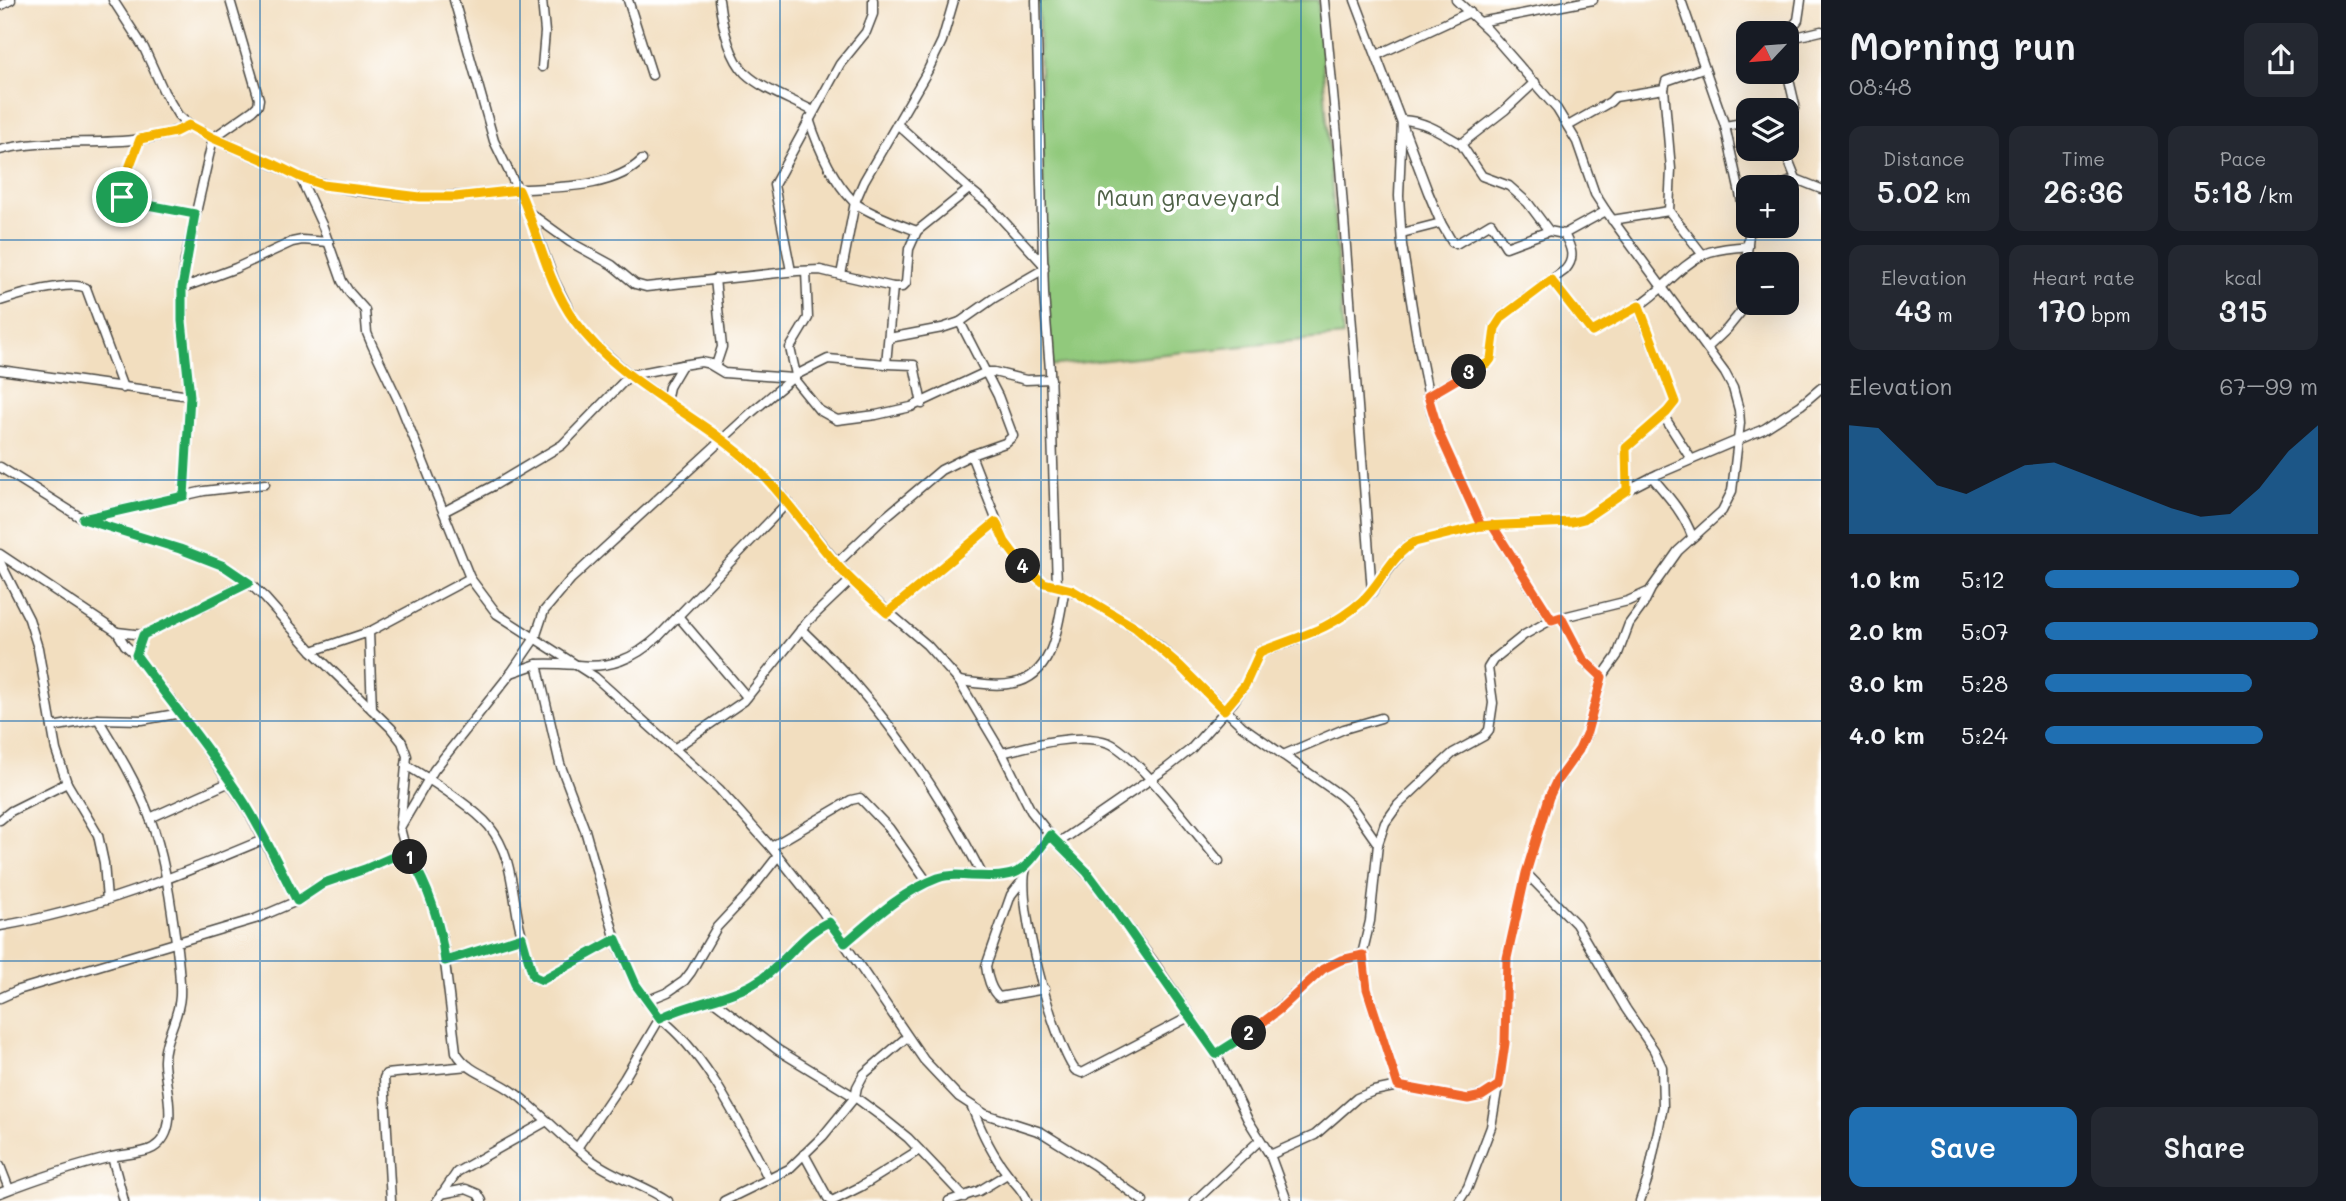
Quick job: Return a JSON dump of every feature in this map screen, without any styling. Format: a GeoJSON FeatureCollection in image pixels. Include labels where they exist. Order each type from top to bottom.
{"type":"FeatureCollection","features":[{"type":"Feature","properties":{"kind":"street"},"geometry":{"type":"LineString","coordinates":[[0,6],[10,0]]}},
{"type":"Feature","properties":{"kind":"street"},"geometry":{"type":"LineString","coordinates":[[113,0],[144,48],[178,115],[189,125],[213,138],[300,177],[340,188],[420,197],[455,197],[562,188],[597,182],[642,160]]}},
{"type":"Feature","properties":{"kind":"street"},"geometry":{"type":"LineString","coordinates":[[184,496],[190,396],[182,321],[182,288],[195,214],[213,138],[253,110],[259,99],[230,0]]}},
{"type":"Feature","properties":{"kind":"street"},"geometry":{"type":"LineString","coordinates":[[454,0],[494,141],[529,213],[566,307],[586,336],[631,375],[723,439],[754,466],[788,502],[851,580],[926,645],[959,681],[1002,752],[1022,796],[1050,835],[1087,872],[1153,961],[1216,1054],[1270,1155],[1287,1201]]}},
{"type":"Feature","properties":{"kind":"street"},"geometry":{"type":"LineString","coordinates":[[542,0],[545,32],[542,67]]}},
{"type":"Feature","properties":{"kind":"street"},"geometry":{"type":"LineString","coordinates":[[628,0],[652,75]]}},
{"type":"Feature","properties":{"kind":"street"},"geometry":{"type":"LineString","coordinates":[[719,0],[731,47],[743,71],[811,115],[831,169],[855,202],[917,231]]}},
{"type":"Feature","properties":{"kind":"street"},"geometry":{"type":"LineString","coordinates":[[791,271],[774,185],[845,55],[866,32],[873,14],[873,0]]}},
{"type":"Feature","properties":{"kind":"street"},"geometry":{"type":"LineString","coordinates":[[841,275],[855,202],[942,41],[954,0]]}},
{"type":"Feature","properties":{"kind":"street"},"geometry":{"type":"LineString","coordinates":[[959,681],[1014,684],[1034,673],[1049,657],[1061,587],[1044,267],[1036,0]]}},
{"type":"Feature","properties":{"kind":"street"},"geometry":{"type":"LineString","coordinates":[[1324,0],[1340,167],[1372,592]]}},
{"type":"Feature","properties":{"kind":"street"},"geometry":{"type":"LineString","coordinates":[[1355,0],[1441,223],[1452,242],[1456,244],[1487,224],[1493,225],[1506,247],[1549,231],[1564,234],[1606,211]]}},
{"type":"Feature","properties":{"kind":"street"},"geometry":{"type":"LineString","coordinates":[[1456,0],[1480,22],[1558,109],[1577,142],[1595,194],[1725,373],[1738,400],[1740,423],[1730,498],[1722,510],[1678,551],[1648,592],[1643,605],[1629,624],[1617,656],[1602,677],[1587,732],[1579,750],[1556,782],[1549,797],[1526,873],[1507,958],[1505,1043],[1491,1128],[1468,1187],[1459,1201]]}},
{"type":"Feature","properties":{"kind":"street"},"geometry":{"type":"LineString","coordinates":[[1480,22],[1593,0]]}},
{"type":"Feature","properties":{"kind":"street"},"geometry":{"type":"LineString","coordinates":[[1681,0],[1725,126],[1737,175]]}},
{"type":"Feature","properties":{"kind":"street"},"geometry":{"type":"LineString","coordinates":[[1797,21],[1801,0]]}},
{"type":"Feature","properties":{"kind":"street"},"geometry":{"type":"LineString","coordinates":[[1377,55],[1470,12]]}},
{"type":"Feature","properties":{"kind":"street"},"geometry":{"type":"LineString","coordinates":[[1799,35],[1821,31]]}},
{"type":"Feature","properties":{"kind":"street"},"geometry":{"type":"LineString","coordinates":[[1703,68],[1666,81],[1664,89],[1671,169],[1669,211],[1703,255]]}},
{"type":"Feature","properties":{"kind":"street"},"geometry":{"type":"LineString","coordinates":[[1461,144],[1505,110],[1535,82]]}},
{"type":"Feature","properties":{"kind":"street"},"geometry":{"type":"LineString","coordinates":[[1568,127],[1610,103],[1615,97],[1664,89]]}},
{"type":"Feature","properties":{"kind":"street"},"geometry":{"type":"LineString","coordinates":[[1402,120],[1399,196],[1402,233],[1408,288],[1428,396],[1439,433],[1481,526]]}},
{"type":"Feature","properties":{"kind":"street"},"geometry":{"type":"LineString","coordinates":[[1402,120],[1417,121],[1435,127],[1461,144],[1482,176],[1509,186],[1528,203],[1549,231]]}},
{"type":"Feature","properties":{"kind":"street"},"geometry":{"type":"LineString","coordinates":[[897,124],[988,204],[1044,267]]}},
{"type":"Feature","properties":{"kind":"street"},"geometry":{"type":"LineString","coordinates":[[1725,126],[1736,124]]}},
{"type":"Feature","properties":{"kind":"street"},"geometry":{"type":"LineString","coordinates":[[0,150],[36,144],[140,139],[175,132],[189,125]]}},
{"type":"Feature","properties":{"kind":"street"},"geometry":{"type":"LineString","coordinates":[[140,139],[120,192],[122,197],[127,201],[195,214]]}},
{"type":"Feature","properties":{"kind":"street"},"geometry":{"type":"LineString","coordinates":[[300,177],[329,242],[342,281],[365,310],[367,333],[445,511],[470,578],[497,614],[579,666],[609,689],[719,789],[771,847],[845,943],[907,1037],[933,1070],[972,1107],[985,1114],[1041,1132],[1094,1165],[1143,1201]]}},
{"type":"Feature","properties":{"kind":"street"},"geometry":{"type":"LineString","coordinates":[[1799,180],[1821,189]]}},
{"type":"Feature","properties":{"kind":"street"},"geometry":{"type":"LineString","coordinates":[[529,213],[570,242],[612,265],[635,284],[646,287],[820,270],[902,287],[906,283],[909,249],[917,231],[969,189]]}},
{"type":"Feature","properties":{"kind":"street"},"geometry":{"type":"LineString","coordinates":[[1612,220],[1669,211]]}},
{"type":"Feature","properties":{"kind":"street"},"geometry":{"type":"LineString","coordinates":[[1402,233],[1441,223]]}},
{"type":"Feature","properties":{"kind":"street"},"geometry":{"type":"LineString","coordinates":[[1428,396],[1488,363],[1491,359],[1495,328],[1502,317],[1565,270],[1572,259],[1571,247],[1564,234]]}},
{"type":"Feature","properties":{"kind":"street"},"geometry":{"type":"LineString","coordinates":[[1707,348],[1727,329],[1746,301],[1748,238]]}},
{"type":"Feature","properties":{"kind":"street"},"geometry":{"type":"LineString","coordinates":[[182,288],[229,271],[292,242],[329,242]]}},
{"type":"Feature","properties":{"kind":"street"},"geometry":{"type":"LineString","coordinates":[[1551,280],[1592,332],[1639,306],[1662,289],[1675,274],[1703,255],[1748,246]]}},
{"type":"Feature","properties":{"kind":"street"},"geometry":{"type":"LineString","coordinates":[[888,338],[960,322],[1044,267]]}},
{"type":"Feature","properties":{"kind":"street"},"geometry":{"type":"LineString","coordinates":[[806,271],[808,318],[790,348],[794,377],[819,410],[837,420],[876,415],[922,404],[986,372],[1026,380],[1051,379]]}},
{"type":"Feature","properties":{"kind":"street"},"geometry":{"type":"LineString","coordinates":[[445,511],[562,445],[631,375],[690,362],[716,365],[722,346],[715,279]]}},
{"type":"Feature","properties":{"kind":"street"},"geometry":{"type":"LineString","coordinates":[[0,302],[59,288],[79,285],[86,288],[123,388]]}},
{"type":"Feature","properties":{"kind":"street"},"geometry":{"type":"LineString","coordinates":[[886,364],[893,287]]}},
{"type":"Feature","properties":{"kind":"street"},"geometry":{"type":"LineString","coordinates":[[1627,490],[1626,448],[1675,402],[1639,306]]}},
{"type":"Feature","properties":{"kind":"street"},"geometry":{"type":"LineString","coordinates":[[836,564],[941,470],[1004,443],[1013,436],[986,372],[960,322]]}},
{"type":"Feature","properties":{"kind":"street"},"geometry":{"type":"LineString","coordinates":[[400,828],[428,778],[511,673],[535,638],[544,611],[571,579],[794,377],[828,359],[914,365],[922,404]]}},
{"type":"Feature","properties":{"kind":"street"},"geometry":{"type":"LineString","coordinates":[[709,364],[724,373],[794,377]]}},
{"type":"Feature","properties":{"kind":"street"},"geometry":{"type":"LineString","coordinates":[[666,401],[669,387],[682,365]]}},
{"type":"Feature","properties":{"kind":"street"},"geometry":{"type":"LineString","coordinates":[[0,370],[190,396]]}},
{"type":"Feature","properties":{"kind":"street"},"geometry":{"type":"LineString","coordinates":[[1058,843],[1191,749],[1245,685],[1260,652],[1324,628],[1346,614],[1372,592],[1405,548],[1415,542],[1481,526],[1572,522],[1584,519],[1651,477],[1764,429],[1801,405],[1821,388]]}},
{"type":"Feature","properties":{"kind":"street"},"geometry":{"type":"LineString","coordinates":[[1663,415],[1691,459]]}},
{"type":"Feature","properties":{"kind":"street"},"geometry":{"type":"LineString","coordinates":[[971,455],[1005,542],[1032,575],[1120,617],[1152,640],[1224,710],[1350,804],[1378,844]]}},
{"type":"Feature","properties":{"kind":"street"},"geometry":{"type":"LineString","coordinates":[[0,467],[83,519],[180,549],[224,566],[265,598],[313,651],[372,709],[402,742],[407,756],[400,828],[406,851],[431,897],[442,938],[453,1043],[460,1059],[510,1089],[577,1148],[608,1171],[668,1201]]}},
{"type":"Feature","properties":{"kind":"street"},"geometry":{"type":"LineString","coordinates":[[1651,477],[1674,502],[1686,520],[1692,536]]}},
{"type":"Feature","properties":{"kind":"street"},"geometry":{"type":"LineString","coordinates":[[83,519],[184,496],[265,484]]}},
{"type":"Feature","properties":{"kind":"street"},"geometry":{"type":"LineString","coordinates":[[511,673],[537,664],[561,663],[579,666],[610,664],[631,659],[650,645],[788,502]]}},
{"type":"Feature","properties":{"kind":"street"},"geometry":{"type":"LineString","coordinates":[[887,613],[996,522]]}},
{"type":"Feature","properties":{"kind":"street"},"geometry":{"type":"LineString","coordinates":[[1492,525],[1552,620]]}},
{"type":"Feature","properties":{"kind":"street"},"geometry":{"type":"LineString","coordinates":[[0,554],[117,632],[181,713],[230,782],[265,839],[297,901]]}},
{"type":"Feature","properties":{"kind":"street"},"geometry":{"type":"LineString","coordinates":[[0,562],[29,619],[67,783],[98,835],[107,900]]}},
{"type":"Feature","properties":{"kind":"street"},"geometry":{"type":"LineString","coordinates":[[313,651],[369,632],[470,578]]}},
{"type":"Feature","properties":{"kind":"street"},"geometry":{"type":"LineString","coordinates":[[674,750],[737,707],[801,629],[851,580]]}},
{"type":"Feature","properties":{"kind":"street"},"geometry":{"type":"LineString","coordinates":[[117,632],[143,635],[249,583]]}},
{"type":"Feature","properties":{"kind":"street"},"geometry":{"type":"LineString","coordinates":[[1398,1086],[1367,989],[1363,955],[1370,922],[1378,844],[1385,823],[1398,805],[1446,759],[1484,736],[1489,730],[1493,703],[1488,668],[1493,660],[1524,635],[1552,620],[1628,601],[1648,592]]}},
{"type":"Feature","properties":{"kind":"street"},"geometry":{"type":"LineString","coordinates":[[678,616],[747,697]]}},
{"type":"Feature","properties":{"kind":"street"},"geometry":{"type":"LineString","coordinates":[[1561,617],[1583,659],[1602,677]]}},
{"type":"Feature","properties":{"kind":"street"},"geometry":{"type":"LineString","coordinates":[[801,629],[856,684],[899,741],[950,816],[983,876]]}},
{"type":"Feature","properties":{"kind":"street"},"geometry":{"type":"LineString","coordinates":[[369,632],[372,709]]}},
{"type":"Feature","properties":{"kind":"street"},"geometry":{"type":"LineString","coordinates":[[136,655],[143,635]]}},
{"type":"Feature","properties":{"kind":"street"},"geometry":{"type":"LineString","coordinates":[[537,664],[560,764],[585,830],[616,939],[636,985],[660,1018],[699,1056],[769,1179]]}},
{"type":"Feature","properties":{"kind":"street"},"geometry":{"type":"LineString","coordinates":[[52,727],[97,719],[142,720],[181,713]]}},
{"type":"Feature","properties":{"kind":"street"},"geometry":{"type":"LineString","coordinates":[[1283,755],[1344,729],[1381,718]]}},
{"type":"Feature","properties":{"kind":"street"},"geometry":{"type":"LineString","coordinates":[[0,1166],[4,1191],[112,1157],[153,1148],[166,1134],[170,1109],[165,1049],[177,1018],[180,995],[167,880],[150,818],[115,747],[97,719]]}},
{"type":"Feature","properties":{"kind":"street"},"geometry":{"type":"LineString","coordinates":[[1002,752],[1053,742],[1089,740],[1108,743],[1123,752],[1150,780],[1219,861]]}},
{"type":"Feature","properties":{"kind":"street"},"geometry":{"type":"LineString","coordinates":[[406,765],[479,816],[502,846],[509,866],[522,937],[533,976],[537,980],[542,980],[616,939]]}},
{"type":"Feature","properties":{"kind":"street"},"geometry":{"type":"LineString","coordinates":[[150,818],[230,782]]}},
{"type":"Feature","properties":{"kind":"street"},"geometry":{"type":"LineString","coordinates":[[0,820],[11,811],[67,783]]}},
{"type":"Feature","properties":{"kind":"street"},"geometry":{"type":"LineString","coordinates":[[771,847],[851,800],[860,798],[889,828],[928,883]]}},
{"type":"Feature","properties":{"kind":"street"},"geometry":{"type":"LineString","coordinates":[[1045,989],[999,997],[987,976],[986,966],[1011,895],[1022,881],[1026,868],[1050,835]]}},
{"type":"Feature","properties":{"kind":"street"},"geometry":{"type":"LineString","coordinates":[[0,926],[38,919],[107,900],[167,880],[265,839]]}},
{"type":"Feature","properties":{"kind":"street"},"geometry":{"type":"LineString","coordinates":[[0,998],[18,990],[255,919],[297,901],[324,883],[406,851]]}},
{"type":"Feature","properties":{"kind":"street"},"geometry":{"type":"LineString","coordinates":[[646,1001],[668,992],[691,972],[717,927],[778,856]]}},
{"type":"Feature","properties":{"kind":"street"},"geometry":{"type":"LineString","coordinates":[[845,943],[899,900],[928,883],[949,876],[1004,876],[1026,868]]}},
{"type":"Feature","properties":{"kind":"street"},"geometry":{"type":"LineString","coordinates":[[1526,873],[1576,924],[1662,1067],[1663,1107],[1648,1178],[1640,1201]]}},
{"type":"Feature","properties":{"kind":"street"},"geometry":{"type":"LineString","coordinates":[[1022,881],[1027,923],[1045,989],[1060,1037],[1075,1070],[1082,1073],[1189,1017]]}},
{"type":"Feature","properties":{"kind":"street"},"geometry":{"type":"LineString","coordinates":[[577,1148],[624,1079],[660,1018],[753,984],[780,964],[810,932],[829,922]]}},
{"type":"Feature","properties":{"kind":"street"},"geometry":{"type":"LineString","coordinates":[[445,961],[522,937]]}},
{"type":"Feature","properties":{"kind":"street"},"geometry":{"type":"LineString","coordinates":[[1216,1054],[1258,1027],[1323,969],[1341,960],[1363,955]]}},
{"type":"Feature","properties":{"kind":"street"},"geometry":{"type":"LineString","coordinates":[[711,999],[778,1050],[855,1097],[895,1127],[964,1197]]}},
{"type":"Feature","properties":{"kind":"street"},"geometry":{"type":"LineString","coordinates":[[724,1201],[789,1169],[855,1097],[864,1074],[907,1037]]}},
{"type":"Feature","properties":{"kind":"street"},"geometry":{"type":"LineString","coordinates":[[391,1201],[384,1078],[386,1073],[468,1066]]}},
{"type":"Feature","properties":{"kind":"street"},"geometry":{"type":"LineString","coordinates":[[1270,1155],[1315,1135],[1357,1098],[1374,1091],[1398,1086],[1468,1099],[1482,1096],[1499,1085]]}},
{"type":"Feature","properties":{"kind":"street"},"geometry":{"type":"LineString","coordinates":[[972,1107],[985,1140],[1007,1174],[1023,1191],[1027,1201]]}},
{"type":"Feature","properties":{"kind":"street"},"geometry":{"type":"LineString","coordinates":[[439,1197],[457,1172],[547,1121]]}},
{"type":"Feature","properties":{"kind":"street"},"geometry":{"type":"LineString","coordinates":[[1195,1201],[1260,1140]]}},
{"type":"Feature","properties":{"kind":"street"},"geometry":{"type":"LineString","coordinates":[[804,1154],[828,1198],[832,1200],[860,1187],[919,1150]]}},
{"type":"Feature","properties":{"kind":"street"},"geometry":{"type":"LineString","coordinates":[[112,1157],[124,1201]]}},
{"type":"Feature","properties":{"kind":"street"},"geometry":{"type":"LineString","coordinates":[[949,1201],[979,1191],[1007,1174]]}},
{"type":"Feature","properties":{"kind":"street"},"geometry":{"type":"LineString","coordinates":[[439,1197],[466,1189],[478,1194],[482,1201]]}},
{"type":"Feature","properties":{"kind":"green space","name":"Maun graveyard"},"geometry":{"type":"Polygon","coordinates":[[[1038,0],[1318,0],[1343,336],[1048,366],[1038,0]]]}},
{"type":"Feature","properties":{"kind":"route"},"geometry":{"type":"LineString","coordinates":[[122,197],[120,192],[140,139],[175,132],[189,125],[323,185],[420,197],[455,197],[519,190],[566,307],[586,336],[631,375],[723,439],[754,466],[794,510],[836,564],[887,613],[996,522],[1005,542],[1032,575],[1044,583],[1072,590],[1136,628],[1159,646],[1224,710],[1245,685],[1260,652],[1324,628],[1346,614],[1372,592],[1396,558],[1415,542],[1481,526],[1492,525],[1518,524],[1533,522],[1572,522],[1590,516],[1627,490],[1626,448],[1675,402],[1639,306],[1592,332],[1551,280],[1502,317],[1495,328],[1491,359],[1488,363],[1428,396],[1439,433],[1481,526],[1492,525],[1552,620],[1561,617],[1583,659],[1602,677],[1587,732],[1579,750],[1556,782],[1549,797],[1526,873],[1507,958],[1505,1043],[1499,1085],[1482,1096],[1468,1099],[1398,1086],[1367,989],[1363,955],[1341,960],[1323,969],[1258,1027],[1216,1054],[1153,961],[1087,872],[1050,835],[1026,868],[1004,876],[958,875],[939,878],[899,900],[845,943],[829,922],[810,932],[780,964],[753,984],[736,992],[693,1003],[660,1018],[636,985],[616,939],[542,980],[533,976],[522,937],[445,961],[431,897],[406,851],[324,883],[297,901],[245,804],[185,717],[136,655],[143,635],[249,583],[224,566],[180,549],[83,519],[184,496],[190,396],[182,321],[182,288],[195,214],[127,201],[122,197]]}}]}
